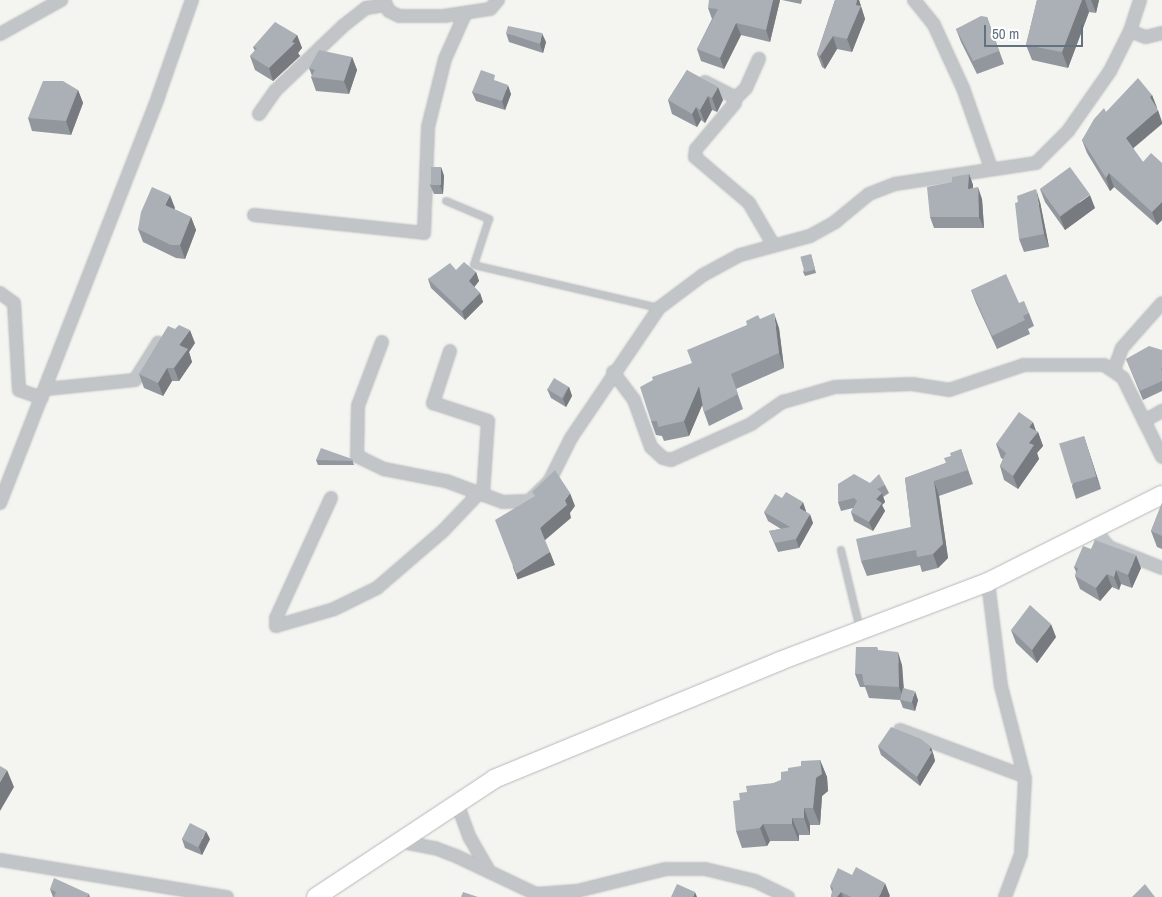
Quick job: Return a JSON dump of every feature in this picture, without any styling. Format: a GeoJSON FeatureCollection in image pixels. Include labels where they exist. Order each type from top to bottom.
{"type":"FeatureCollection","features":[{"type":"Feature","properties":{"kind":"street"},"geometry":{"type":"LineString","coordinates":[[0,503],[158,97],[192,0]]}},
{"type":"Feature","properties":{"kind":"street"},"geometry":{"type":"LineString","coordinates":[[259,114],[275,91],[343,26],[366,8],[384,2],[399,16],[465,14],[490,10],[498,0]]}},
{"type":"Feature","properties":{"kind":"street"},"geometry":{"type":"LineString","coordinates":[[914,0],[934,25],[963,88],[991,168]]}},
{"type":"Feature","properties":{"kind":"street"},"geometry":{"type":"LineString","coordinates":[[382,342],[358,406],[356,456],[384,469],[446,481],[503,502],[529,501],[548,482],[571,438],[613,372],[659,308],[703,275],[740,255],[773,244],[810,236],[835,222],[869,194],[895,184],[991,168],[1025,167],[1036,163],[1068,131],[1110,71],[1130,31],[1140,0]]}},
{"type":"Feature","properties":{"kind":"street"},"geometry":{"type":"LineString","coordinates":[[0,34],[52,2]]}},
{"type":"Feature","properties":{"kind":"street"},"geometry":{"type":"LineString","coordinates":[[254,215],[424,233],[428,127],[445,59],[465,14]]}},
{"type":"Feature","properties":{"kind":"street"},"geometry":{"type":"LineString","coordinates":[[1130,31],[1146,37],[1162,33]]}},
{"type":"Feature","properties":{"kind":"street"},"geometry":{"type":"LineString","coordinates":[[759,59],[746,88],[735,99],[735,103],[694,154],[748,203],[773,244]]}},
{"type":"Feature","properties":{"kind":"street"},"geometry":{"type":"LineString","coordinates":[[705,82],[735,99]]}},
{"type":"Feature","properties":{"kind":"street"},"geometry":{"type":"LineString","coordinates":[[0,294],[14,303],[18,390],[44,393],[135,380],[158,342]]}},
{"type":"Feature","properties":{"kind":"street"},"geometry":{"type":"LineString","coordinates":[[1114,370],[1122,348],[1162,303]]}},
{"type":"Feature","properties":{"kind":"street"},"geometry":{"type":"LineString","coordinates":[[331,498],[276,618],[276,626],[334,609],[377,588],[443,531],[481,493],[488,421],[433,403],[450,351]]}},
{"type":"Feature","properties":{"kind":"street"},"geometry":{"type":"LineString","coordinates":[[613,372],[634,400],[651,447],[664,458],[671,460],[750,424],[783,402],[835,387],[912,384],[949,390],[1024,365],[1104,365],[1114,370],[1123,378],[1162,456]]}},
{"type":"Feature","properties":{"kind":"street"},"geometry":{"type":"LineString","coordinates":[[1144,421],[1162,411]]}},
{"type":"Feature","properties":{"kind":"street"},"geometry":{"type":"LineString","coordinates":[[316,897],[403,842],[494,779],[595,736],[988,582],[1162,495]]}},
{"type":"Feature","properties":{"kind":"street"},"geometry":{"type":"LineString","coordinates":[[1093,528],[1109,547],[1162,568]]}},
{"type":"Feature","properties":{"kind":"street"},"geometry":{"type":"LineString","coordinates":[[988,582],[1002,686],[1024,776],[1021,854],[1005,897]]}},
{"type":"Feature","properties":{"kind":"street"},"geometry":{"type":"LineString","coordinates":[[900,730],[1024,776]]}},
{"type":"Feature","properties":{"kind":"street"},"geometry":{"type":"LineString","coordinates":[[457,803],[470,838],[490,872]]}},
{"type":"Feature","properties":{"kind":"street"},"geometry":{"type":"LineString","coordinates":[[403,842],[435,848],[490,872],[536,896],[578,891],[666,869],[705,868],[755,881],[788,897]]}},
{"type":"Feature","properties":{"kind":"street"},"geometry":{"type":"LineString","coordinates":[[0,860],[227,897]]}},
{"type":"Feature","properties":{"kind":"lane"},"geometry":{"type":"LineString","coordinates":[[446,202],[489,219],[474,265],[659,308]]}},
{"type":"Feature","properties":{"kind":"lane"},"geometry":{"type":"LineString","coordinates":[[841,550],[860,631]]}},
{"type":"Feature","properties":{"kind":"building"},"geometry":{"type":"Polygon","coordinates":[[[709,0],[773,0],[766,30],[736,23],[720,58],[697,49],[718,9],[708,8],[709,0]]]}},
{"type":"Feature","properties":{"kind":"building"},"geometry":{"type":"Polygon","coordinates":[[[835,0],[857,0],[856,5],[861,6],[847,39],[833,36],[820,56],[817,54],[835,0]]]}},
{"type":"Feature","properties":{"kind":"building"},"geometry":{"type":"Polygon","coordinates":[[[1037,0],[1082,0],[1062,52],[1026,45],[1037,0]]]}},
{"type":"Feature","properties":{"kind":"building"},"geometry":{"type":"Polygon","coordinates":[[[981,16],[987,17],[999,51],[973,61],[956,29],[981,16]]]}},
{"type":"Feature","properties":{"kind":"building"},"geometry":{"type":"Polygon","coordinates":[[[275,22],[297,35],[292,42],[295,43],[269,68],[250,56],[257,48],[253,47],[275,22]]]}},
{"type":"Feature","properties":{"kind":"building"},"geometry":{"type":"Polygon","coordinates":[[[508,26],[542,33],[540,44],[506,33],[508,26]]]}},
{"type":"Feature","properties":{"kind":"building"},"geometry":{"type":"Polygon","coordinates":[[[319,50],[352,57],[344,81],[311,77],[315,70],[309,68],[319,50]]]}},
{"type":"Feature","properties":{"kind":"building"},"geometry":{"type":"Polygon","coordinates":[[[481,70],[495,75],[494,80],[508,85],[502,101],[472,92],[481,70]]]}},
{"type":"Feature","properties":{"kind":"building"},"geometry":{"type":"Polygon","coordinates":[[[687,70],[718,87],[712,98],[708,96],[700,110],[696,107],[692,114],[668,100],[687,70]]]}},
{"type":"Feature","properties":{"kind":"building"},"geometry":{"type":"Polygon","coordinates":[[[1138,78],[1152,95],[1150,97],[1158,110],[1126,138],[1143,162],[1151,153],[1162,163],[1162,202],[1152,212],[1109,173],[1106,178],[1082,140],[1094,119],[1104,108],[1106,112],[1138,78]]]}},
{"type":"Feature","properties":{"kind":"building"},"geometry":{"type":"Polygon","coordinates":[[[43,81],[63,81],[78,90],[66,121],[28,118],[43,81]]]}},
{"type":"Feature","properties":{"kind":"building"},"geometry":{"type":"Polygon","coordinates":[[[431,167],[441,167],[441,185],[431,185],[431,167]]]}},
{"type":"Feature","properties":{"kind":"building"},"geometry":{"type":"Polygon","coordinates":[[[1070,167],[1090,195],[1060,216],[1040,189],[1070,167]]]}},
{"type":"Feature","properties":{"kind":"building"},"geometry":{"type":"Polygon","coordinates":[[[969,174],[968,189],[978,187],[979,217],[930,217],[927,187],[952,182],[952,177],[969,174]]]}},
{"type":"Feature","properties":{"kind":"building"},"geometry":{"type":"Polygon","coordinates":[[[152,187],[170,195],[165,205],[191,217],[180,245],[171,245],[138,229],[141,212],[152,187]]]}},
{"type":"Feature","properties":{"kind":"building"},"geometry":{"type":"Polygon","coordinates":[[[1036,189],[1044,234],[1019,239],[1015,203],[1018,202],[1017,196],[1036,189]]]}},
{"type":"Feature","properties":{"kind":"building"},"geometry":{"type":"Polygon","coordinates":[[[811,254],[815,269],[805,272],[800,257],[811,254]]]}},
{"type":"Feature","properties":{"kind":"building"},"geometry":{"type":"Polygon","coordinates":[[[464,262],[476,272],[469,281],[480,293],[462,311],[428,279],[450,263],[456,270],[464,262]]]}},
{"type":"Feature","properties":{"kind":"building"},"geometry":{"type":"Polygon","coordinates":[[[1006,274],[1019,303],[1024,301],[1029,313],[1023,316],[1025,320],[992,336],[971,290],[1006,274]]]}},
{"type":"Feature","properties":{"kind":"building"},"geometry":{"type":"Polygon","coordinates":[[[774,313],[779,353],[731,374],[738,394],[704,412],[699,386],[684,421],[658,427],[657,421],[651,421],[640,387],[653,380],[652,377],[692,363],[687,350],[747,325],[746,321],[758,315],[760,319],[774,313]]]}},
{"type":"Feature","properties":{"kind":"building"},"geometry":{"type":"Polygon","coordinates":[[[179,325],[190,330],[179,345],[188,349],[174,368],[167,368],[158,383],[139,374],[168,326],[175,329],[179,325]]]}},
{"type":"Feature","properties":{"kind":"building"},"geometry":{"type":"Polygon","coordinates":[[[1149,346],[1162,350],[1162,381],[1140,391],[1126,359],[1149,346]]]}},
{"type":"Feature","properties":{"kind":"building"},"geometry":{"type":"Polygon","coordinates":[[[554,378],[569,387],[562,398],[547,389],[554,378]]]}},
{"type":"Feature","properties":{"kind":"building"},"geometry":{"type":"Polygon","coordinates":[[[1019,412],[1033,422],[1029,427],[1038,432],[1029,443],[1034,445],[1013,476],[1000,466],[1006,453],[996,444],[1019,412]]]}},
{"type":"Feature","properties":{"kind":"building"},"geometry":{"type":"Polygon","coordinates":[[[1084,436],[1096,476],[1071,484],[1059,444],[1084,436]]]}},
{"type":"Feature","properties":{"kind":"building"},"geometry":{"type":"Polygon","coordinates":[[[321,448],[352,459],[352,461],[316,460],[321,448]]]}},
{"type":"Feature","properties":{"kind":"building"},"geometry":{"type":"Polygon","coordinates":[[[961,449],[968,470],[934,481],[943,544],[933,554],[917,557],[916,550],[861,561],[856,539],[911,527],[905,478],[946,463],[944,458],[951,456],[950,453],[961,449]]]}},
{"type":"Feature","properties":{"kind":"building"},"geometry":{"type":"Polygon","coordinates":[[[555,470],[570,493],[565,500],[567,505],[540,528],[550,552],[516,574],[495,520],[535,496],[532,492],[555,470]]]}},
{"type":"Feature","properties":{"kind":"building"},"geometry":{"type":"Polygon","coordinates":[[[854,474],[870,483],[879,474],[885,485],[877,489],[882,493],[876,499],[882,503],[869,522],[851,512],[857,501],[854,498],[838,502],[838,484],[854,474]]]}},
{"type":"Feature","properties":{"kind":"building"},"geometry":{"type":"Polygon","coordinates":[[[786,492],[803,502],[799,508],[810,514],[796,539],[775,543],[769,531],[790,527],[764,512],[775,494],[782,498],[786,492]]]}},
{"type":"Feature","properties":{"kind":"building"},"geometry":{"type":"Polygon","coordinates":[[[1162,503],[1162,536],[1151,531],[1162,503]]]}},
{"type":"Feature","properties":{"kind":"building"},"geometry":{"type":"Polygon","coordinates":[[[1095,540],[1136,555],[1128,575],[1116,570],[1114,577],[1107,574],[1096,588],[1075,576],[1078,568],[1074,567],[1083,546],[1091,549],[1095,540]]]}},
{"type":"Feature","properties":{"kind":"building"},"geometry":{"type":"Polygon","coordinates":[[[1030,605],[1051,624],[1032,650],[1011,630],[1030,605]]]}},
{"type":"Feature","properties":{"kind":"building"},"geometry":{"type":"Polygon","coordinates":[[[856,647],[877,647],[878,650],[898,652],[899,687],[864,685],[862,674],[855,674],[856,647]]]}},
{"type":"Feature","properties":{"kind":"building"},"geometry":{"type":"Polygon","coordinates":[[[903,688],[915,691],[912,703],[900,700],[903,688]]]}},
{"type":"Feature","properties":{"kind":"building"},"geometry":{"type":"Polygon","coordinates":[[[891,727],[921,739],[931,747],[929,750],[932,752],[917,777],[878,746],[891,727]]]}},
{"type":"Feature","properties":{"kind":"building"},"geometry":{"type":"Polygon","coordinates":[[[820,760],[822,774],[816,778],[813,808],[804,808],[804,818],[792,818],[792,824],[763,824],[760,828],[736,831],[733,801],[740,800],[739,793],[747,792],[746,786],[774,783],[781,780],[781,772],[788,771],[788,768],[801,766],[801,761],[820,760]]]}},
{"type":"Feature","properties":{"kind":"building"},"geometry":{"type":"Polygon","coordinates":[[[0,766],[7,770],[0,782],[0,766]]]}},
{"type":"Feature","properties":{"kind":"building"},"geometry":{"type":"Polygon","coordinates":[[[190,823],[206,831],[198,847],[182,839],[190,823]]]}},
{"type":"Feature","properties":{"kind":"building"},"geometry":{"type":"Polygon","coordinates":[[[856,867],[885,883],[879,897],[851,897],[841,892],[837,897],[831,897],[833,888],[830,886],[838,868],[852,875],[856,867]]]}},
{"type":"Feature","properties":{"kind":"building"},"geometry":{"type":"Polygon","coordinates":[[[54,878],[89,894],[87,897],[54,897],[56,892],[50,889],[54,878]]]}},
{"type":"Feature","properties":{"kind":"building"},"geometry":{"type":"Polygon","coordinates":[[[677,884],[695,892],[693,897],[671,897],[677,884]]]}},
{"type":"Feature","properties":{"kind":"building"},"geometry":{"type":"Polygon","coordinates":[[[1145,884],[1155,897],[1132,897],[1145,884]]]}},
{"type":"Feature","properties":{"kind":"building"},"geometry":{"type":"Polygon","coordinates":[[[463,892],[478,897],[461,897],[463,892]]]}}]}
